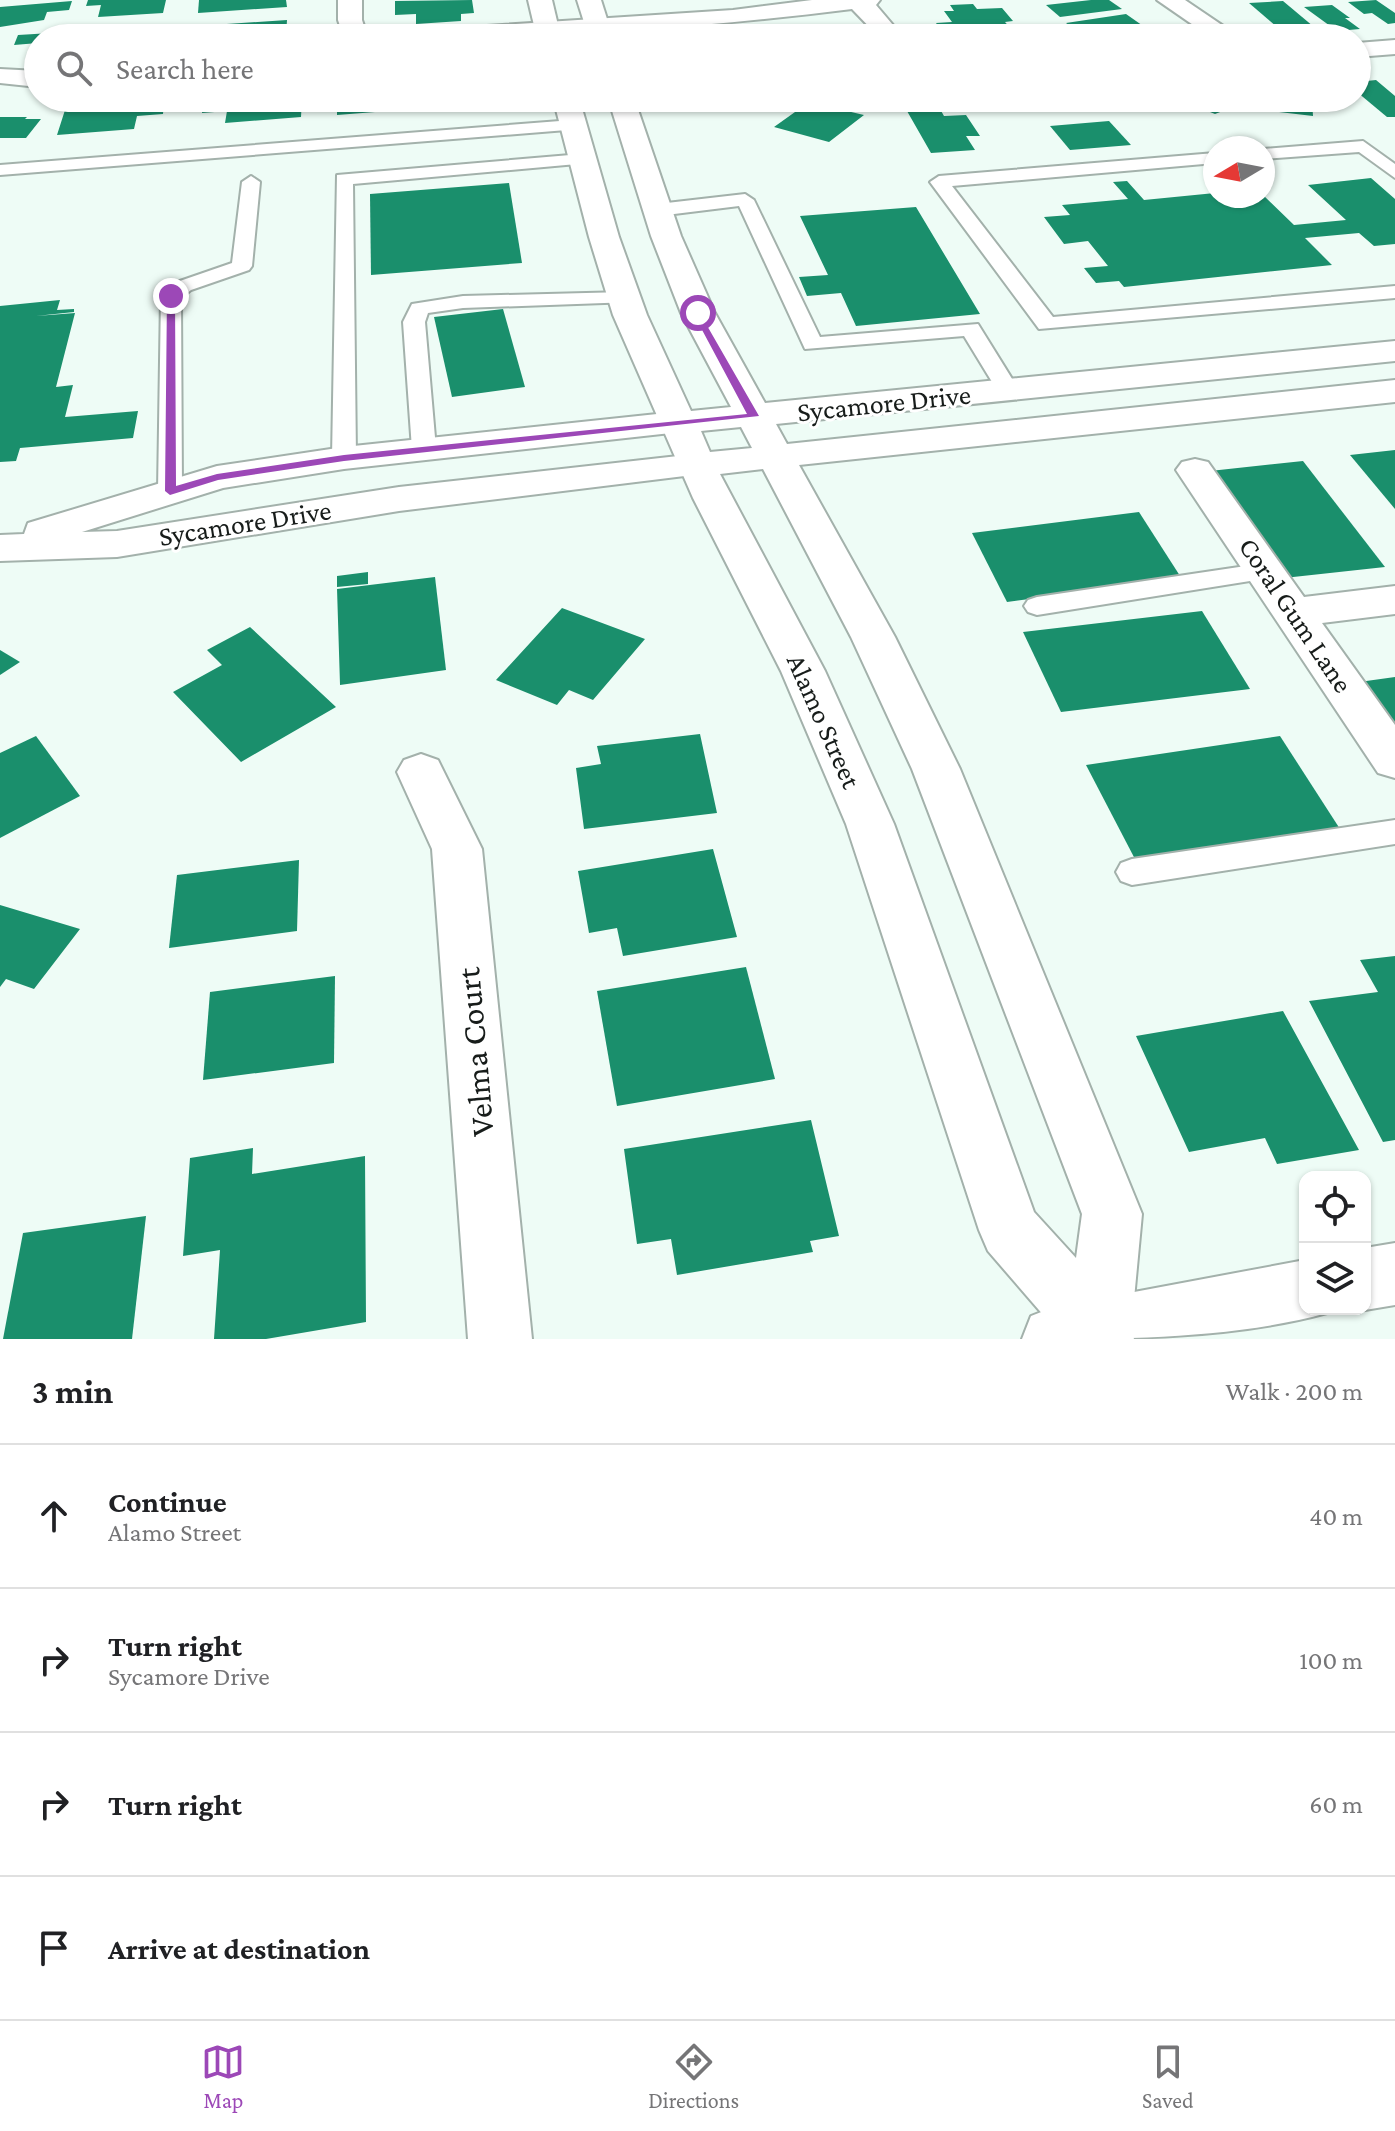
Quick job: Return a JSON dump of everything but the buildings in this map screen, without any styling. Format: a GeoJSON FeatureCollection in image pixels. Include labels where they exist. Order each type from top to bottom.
{"type":"FeatureCollection","features":[{"type":"Feature","properties":{"kind":"main road"},"geometry":{"type":"LineString","coordinates":[[350,0],[351,24]]}},
{"type":"Feature","properties":{"kind":"main road"},"geometry":{"type":"LineString","coordinates":[[540,0],[546,24]]}},
{"type":"Feature","properties":{"kind":"main road"},"geometry":{"type":"LineString","coordinates":[[589,0],[596,24]]}},
{"type":"Feature","properties":{"kind":"main road"},"geometry":{"type":"LineString","coordinates":[[1169,0],[1207,24]]}},
{"type":"Feature","properties":{"kind":"main road"},"geometry":{"type":"LineString","coordinates":[[670,24],[861,1],[882,24]]}},
{"type":"Feature","properties":{"kind":"main road"},"geometry":{"type":"LineString","coordinates":[[1371,49],[1395,47]]}},
{"type":"Feature","properties":{"kind":"main road"},"geometry":{"type":"LineString","coordinates":[[4,76],[24,78]]}},
{"type":"Feature","properties":{"kind":"main road","name":"Alamo Street"},"geometry":{"type":"LineString","coordinates":[[569,112],[625,298],[686,444],[803,671],[870,824],[1010,1230],[1085,1336]]}},
{"type":"Feature","properties":{"kind":"main road"},"geometry":{"type":"LineString","coordinates":[[626,112],[658,210],[698,313],[873,637],[936,769],[1112,1214],[1085,1336],[1299,1292]]}},
{"type":"Feature","properties":{"kind":"main road","name":"Sycamore Drive"},"geometry":{"type":"LineString","coordinates":[[764,437],[1008,390],[1395,351]]}},
{"type":"Feature","properties":{"kind":"main road","name":"Sycamore Drive"},"geometry":{"type":"LineString","coordinates":[[0,546],[217,477],[424,449],[686,444],[1395,391]]}},
{"type":"Feature","properties":{"kind":"main road","name":"Sycamore Drive"},"geometry":{"type":"LineString","coordinates":[[0,546],[117,544],[399,499],[686,444]]}},
{"type":"Feature","properties":{"kind":"main road","name":"Coral Gum Lane"},"geometry":{"type":"LineString","coordinates":[[1195,470],[1395,761]]}},
{"type":"Feature","properties":{"kind":"main road"},"geometry":{"type":"LineString","coordinates":[[1294,612],[1395,600]]}},
{"type":"Feature","properties":{"kind":"main road","name":"Velma Court"},"geometry":{"type":"LineString","coordinates":[[421,772],[457,849],[500,1339]]}},
{"type":"Feature","properties":{"kind":"main road"},"geometry":{"type":"LineString","coordinates":[[1371,1278],[1395,1274]]}},
{"type":"Feature","properties":{"kind":"lane"},"geometry":{"type":"LineString","coordinates":[[0,170],[569,112]]}},
{"type":"Feature","properties":{"kind":"lane"},"geometry":{"type":"LineString","coordinates":[[1275,153],[1363,146],[1395,173]]}},
{"type":"Feature","properties":{"kind":"lane"},"geometry":{"type":"LineString","coordinates":[[344,458],[344,179],[582,159]]}},
{"type":"Feature","properties":{"kind":"lane"},"geometry":{"type":"LineString","coordinates":[[1203,159],[939,182],[1047,324],[1395,292]]}},
{"type":"Feature","properties":{"kind":"lane"},"geometry":{"type":"LineString","coordinates":[[170,491],[171,296],[184,286],[242,266],[251,182]]}},
{"type":"Feature","properties":{"kind":"lane"},"geometry":{"type":"LineString","coordinates":[[658,210],[745,200],[813,344],[970,329],[1008,390]]}},
{"type":"Feature","properties":{"kind":"lane"},"geometry":{"type":"LineString","coordinates":[[424,449],[414,322],[419,308],[463,302],[625,298]]}},
{"type":"Feature","properties":{"kind":"lane"},"geometry":{"type":"LineString","coordinates":[[1037,606],[1266,571]]}},
{"type":"Feature","properties":{"kind":"lane"},"geometry":{"type":"LineString","coordinates":[[1132,872],[1395,832]]}},
{"type":"Feature","properties":{"kind":"route"},"geometry":{"type":"LineString","coordinates":[[171,296],[170,491],[217,477],[344,458],[754,416],[698,313]]}}]}
